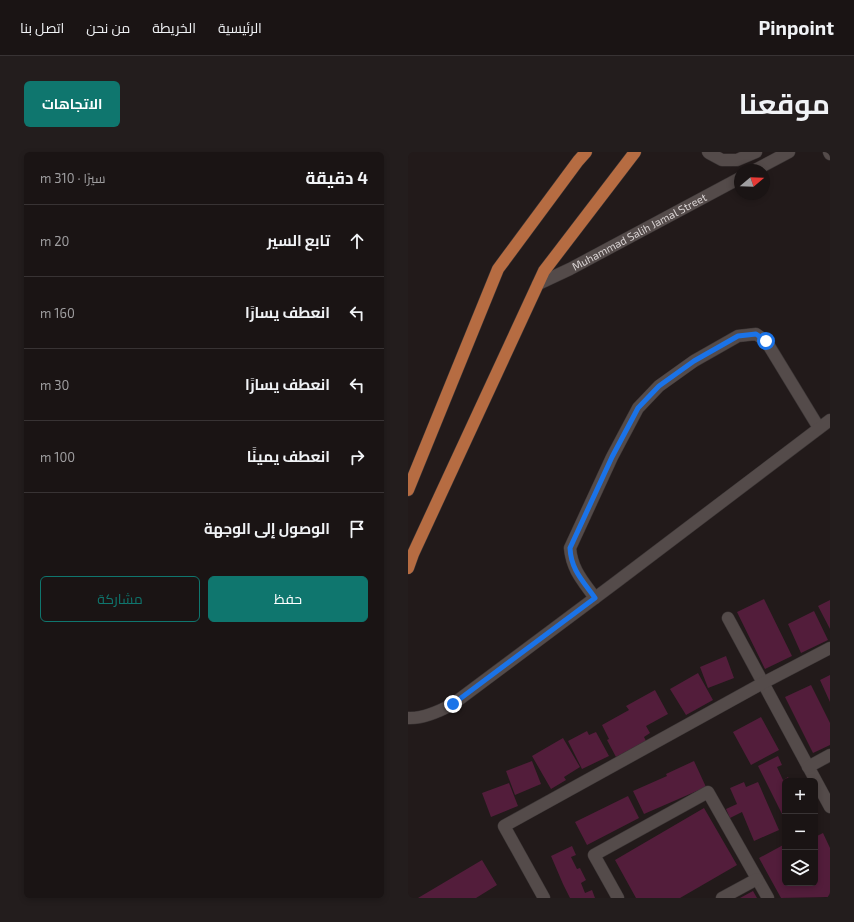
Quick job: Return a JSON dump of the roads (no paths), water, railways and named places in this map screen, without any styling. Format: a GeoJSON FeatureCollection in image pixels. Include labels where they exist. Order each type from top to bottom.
{"type":"FeatureCollection","features":[{"type":"Feature","properties":{"kind":"main road"},"geometry":{"type":"LineString","coordinates":[[408,490],[498,269],[586,152]]}},
{"type":"Feature","properties":{"kind":"main road"},"geometry":{"type":"LineString","coordinates":[[408,568],[413,554],[544,271],[635,152]]}},
{"type":"Feature","properties":{"kind":"street"},"geometry":{"type":"LineString","coordinates":[[708,152],[722,160],[737,160],[756,152]]}},
{"type":"Feature","properties":{"kind":"street"},"geometry":{"type":"LineString","coordinates":[[766,164],[788,152]]}},
{"type":"Feature","properties":{"kind":"street","name":"Muhammad Salih Jamal Street"},"geometry":{"type":"LineString","coordinates":[[538,284],[577,266],[734,181]]}},
{"type":"Feature","properties":{"kind":"street"},"geometry":{"type":"LineString","coordinates":[[595,598],[576,571],[571,557],[570,548],[612,457],[638,408],[659,386],[694,361],[738,336],[756,334],[766,341],[819,428]]}},
{"type":"Feature","properties":{"kind":"street"},"geometry":{"type":"LineString","coordinates":[[408,718],[437,713],[453,704],[830,420]]}},
{"type":"Feature","properties":{"kind":"street"},"geometry":{"type":"LineString","coordinates":[[728,618],[830,807]]}},
{"type":"Feature","properties":{"kind":"street"},"geometry":{"type":"LineString","coordinates":[[544,898],[504,826],[763,683],[830,648]]}},
{"type":"Feature","properties":{"kind":"street"},"geometry":{"type":"LineString","coordinates":[[808,767],[830,755]]}},
{"type":"Feature","properties":{"kind":"street"},"geometry":{"type":"LineString","coordinates":[[618,898],[594,855],[708,792],[768,898]]}},
{"type":"Feature","properties":{"kind":"street"},"geometry":{"type":"LineString","coordinates":[[722,898],[757,879]]}}]}
